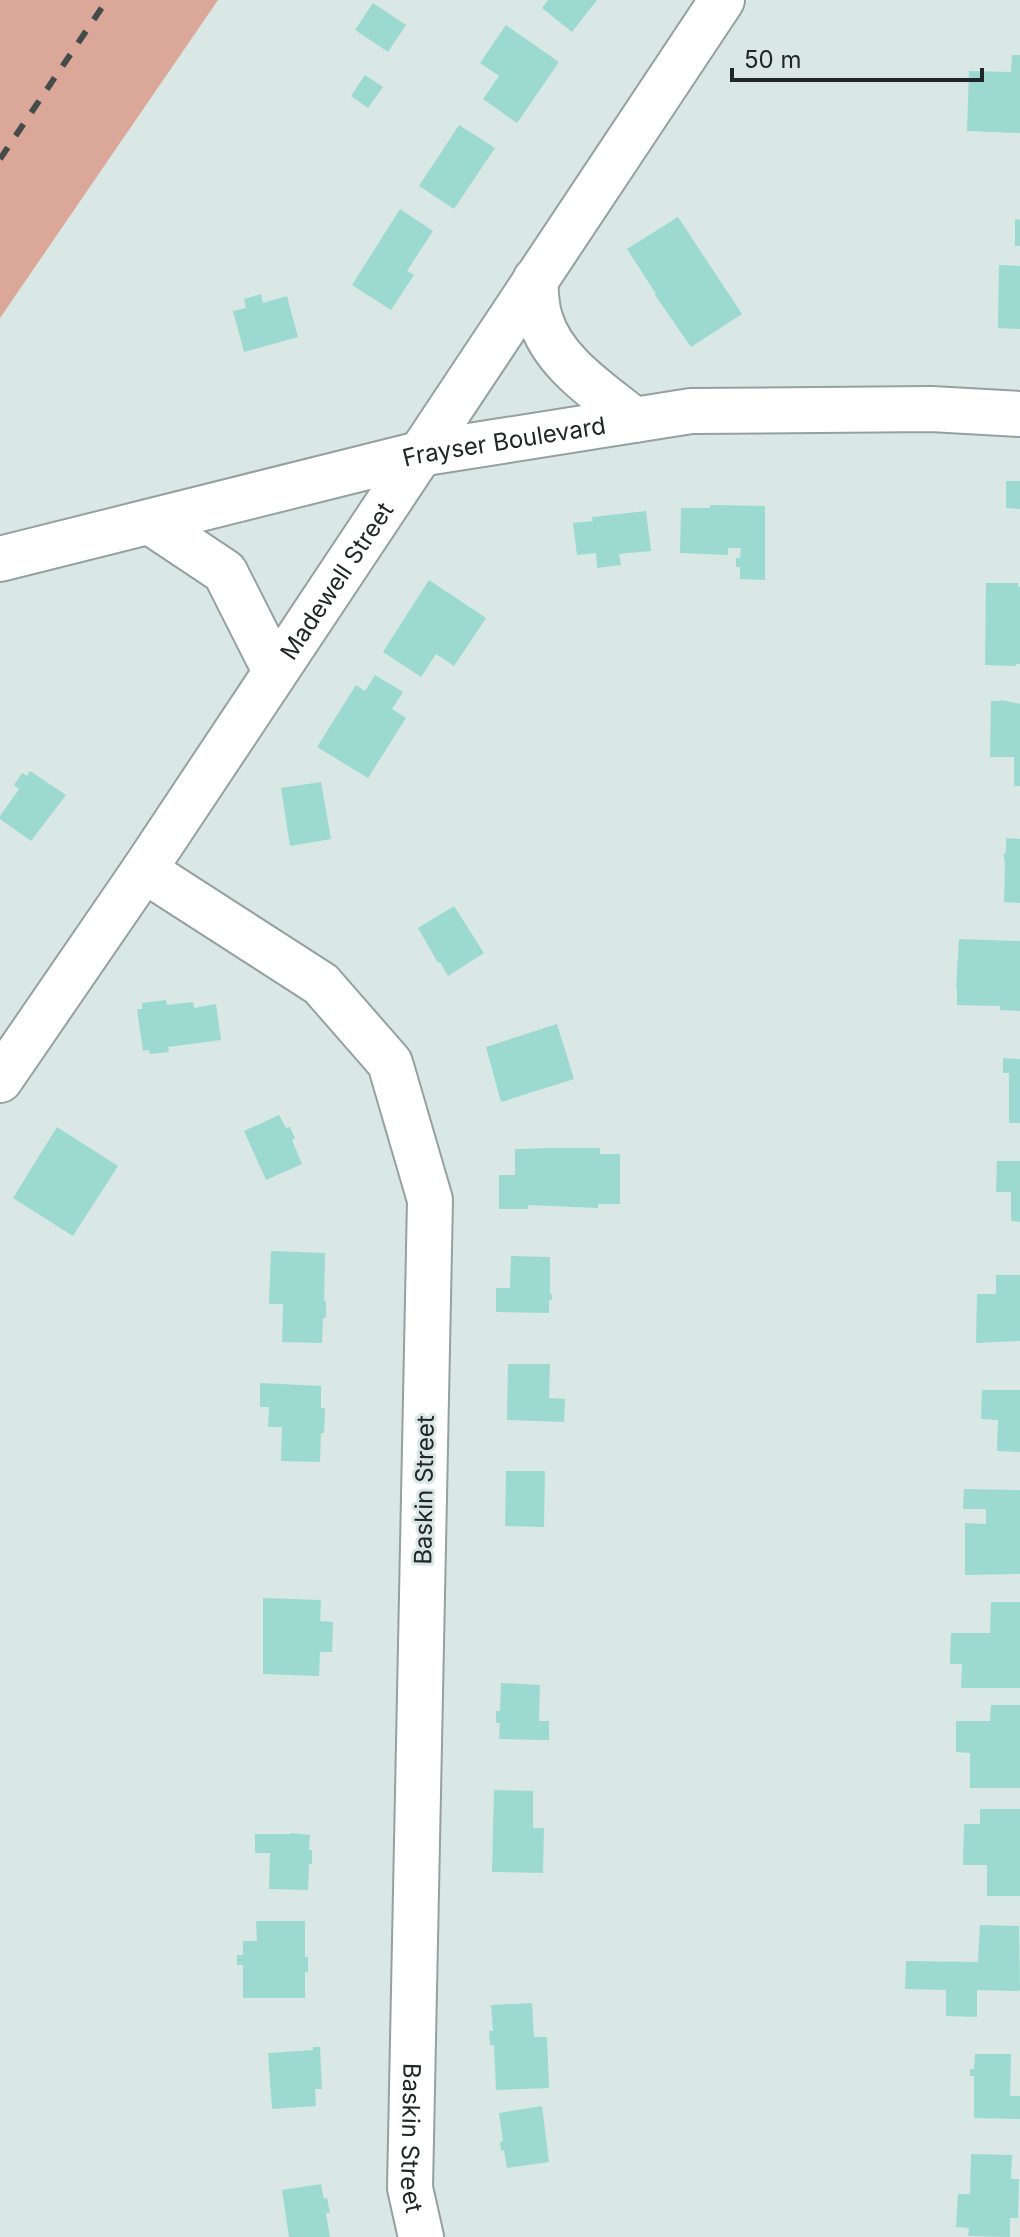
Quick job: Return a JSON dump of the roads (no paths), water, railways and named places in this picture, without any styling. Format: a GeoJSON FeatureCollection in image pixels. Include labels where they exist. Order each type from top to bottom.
{"type":"FeatureCollection","features":[{"type":"Feature","properties":{"kind":"street","name":"Madewell Street"},"geometry":{"type":"LineString","coordinates":[[0,1080],[144,870],[722,0]]}},
{"type":"Feature","properties":{"kind":"street"},"geometry":{"type":"LineString","coordinates":[[535,280],[540,318],[554,346],[573,370],[634,420]]}},
{"type":"Feature","properties":{"kind":"street","name":"Frayser Boulevard"},"geometry":{"type":"LineString","coordinates":[[0,559],[419,454],[691,411],[931,409],[1020,414]]}},
{"type":"Feature","properties":{"kind":"street"},"geometry":{"type":"LineString","coordinates":[[150,522],[225,572],[275,671]]}},
{"type":"Feature","properties":{"kind":"street","name":"Baskin Street"},"geometry":{"type":"LineString","coordinates":[[144,870],[321,984],[390,1063],[430,1200],[410,2188],[421,2237]]}},
{"type":"Feature","properties":{"kind":"railway"},"geometry":{"type":"LineString","coordinates":[[0,159],[107,0]]}}]}
